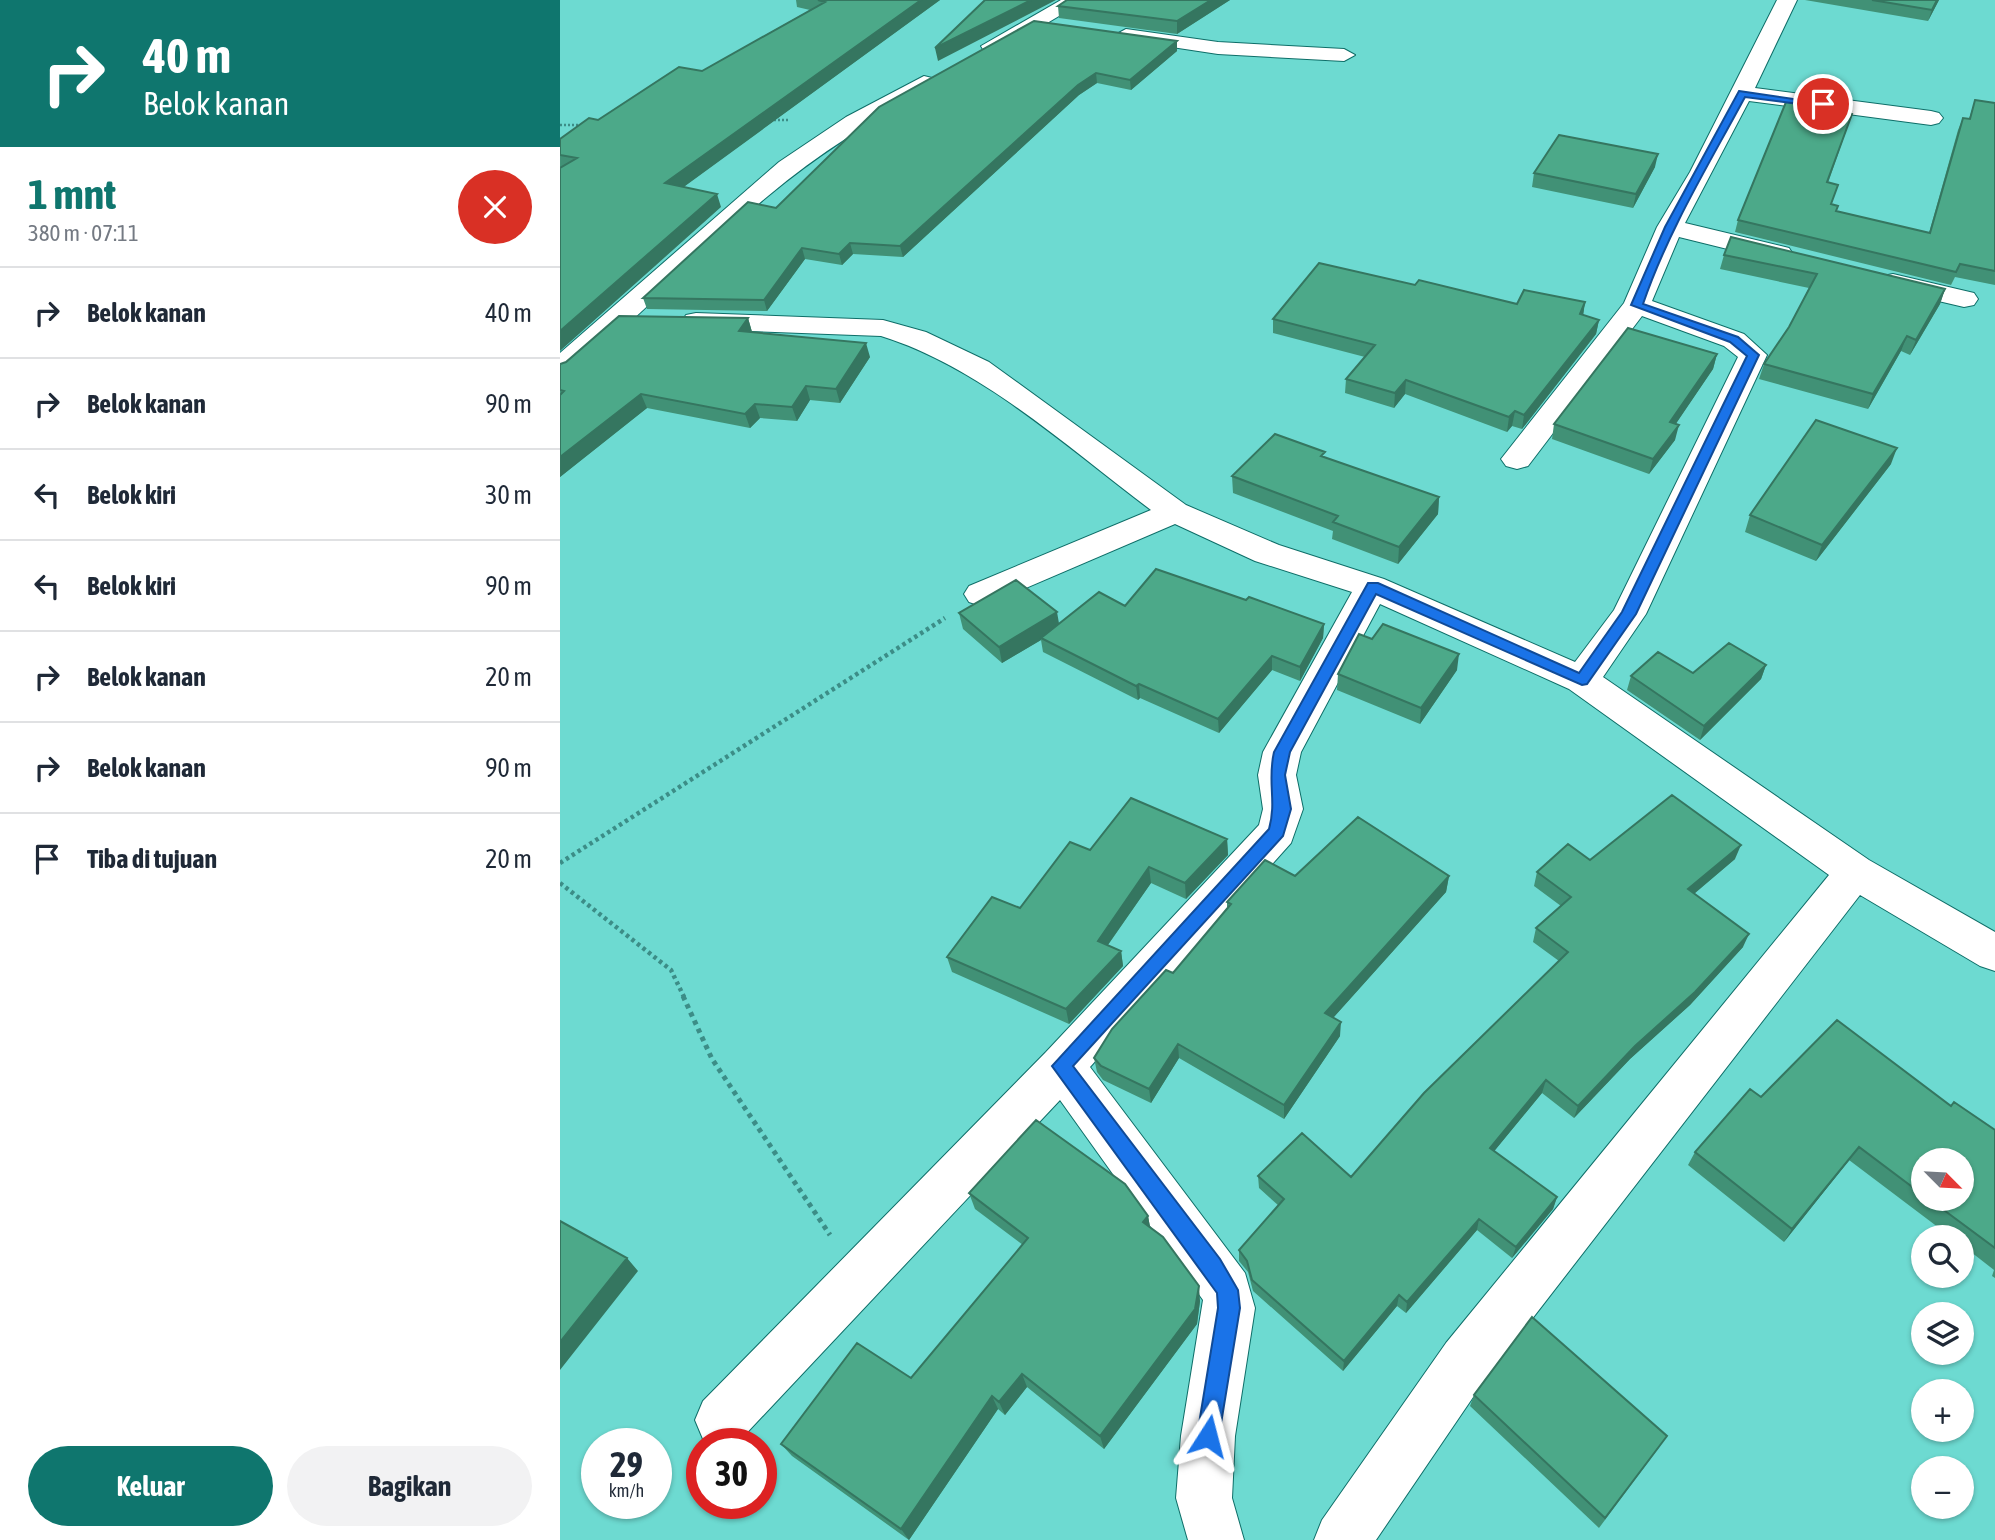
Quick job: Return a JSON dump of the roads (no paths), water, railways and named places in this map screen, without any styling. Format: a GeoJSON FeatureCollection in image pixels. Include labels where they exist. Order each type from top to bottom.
{"type":"FeatureCollection","features":[{"type":"Feature","properties":{"kind":"street"},"geometry":{"type":"LineString","coordinates":[[975,55],[1076,0]]}},
{"type":"Feature","properties":{"kind":"street"},"geometry":{"type":"LineString","coordinates":[[1517,459],[1637,305],[1670,227],[1742,93],[1787,0]]}},
{"type":"Feature","properties":{"kind":"street"},"geometry":{"type":"LineString","coordinates":[[1034,23],[1071,28]]}},
{"type":"Feature","properties":{"kind":"street"},"geometry":{"type":"LineString","coordinates":[[1108,33],[1218,48],[1345,55]]}},
{"type":"Feature","properties":{"kind":"street"},"geometry":{"type":"LineString","coordinates":[[560,368],[620,320],[717,226],[788,166],[857,119],[939,75]]}},
{"type":"Feature","properties":{"kind":"street"},"geometry":{"type":"LineString","coordinates":[[1742,93],[1931,118]]}},
{"type":"Feature","properties":{"kind":"street"},"geometry":{"type":"LineString","coordinates":[[1670,227],[1804,260]]}},
{"type":"Feature","properties":{"kind":"street"},"geometry":{"type":"LineString","coordinates":[[1870,276],[1964,299]]}},
{"type":"Feature","properties":{"kind":"street"},"geometry":{"type":"LineString","coordinates":[[1582,680],[1629,614],[1753,355],[1734,340],[1637,305]]}},
{"type":"Feature","properties":{"kind":"street"},"geometry":{"type":"LineString","coordinates":[[620,320],[822,323],[883,328],[916,338],[979,368],[1175,512],[1267,553],[1373,587],[1582,680],[1856,872],[1995,953]]}},
{"type":"Feature","properties":{"kind":"street"},"geometry":{"type":"LineString","coordinates":[[981,594],[1175,512]]}},
{"type":"Feature","properties":{"kind":"street"},"geometry":{"type":"LineString","coordinates":[[722,1420],[1062,1066],[1277,832],[1283,809],[1277,775],[1282,752],[1373,587]]}},
{"type":"Feature","properties":{"kind":"street"},"geometry":{"type":"LineString","coordinates":[[1342,1540],[1465,1362],[1856,872]]}},
{"type":"Feature","properties":{"kind":"street"},"geometry":{"type":"LineString","coordinates":[[1062,1066],[1212,1266],[1227,1290],[1229,1308],[1208,1436],[1204,1498],[1216,1540]]}}]}
